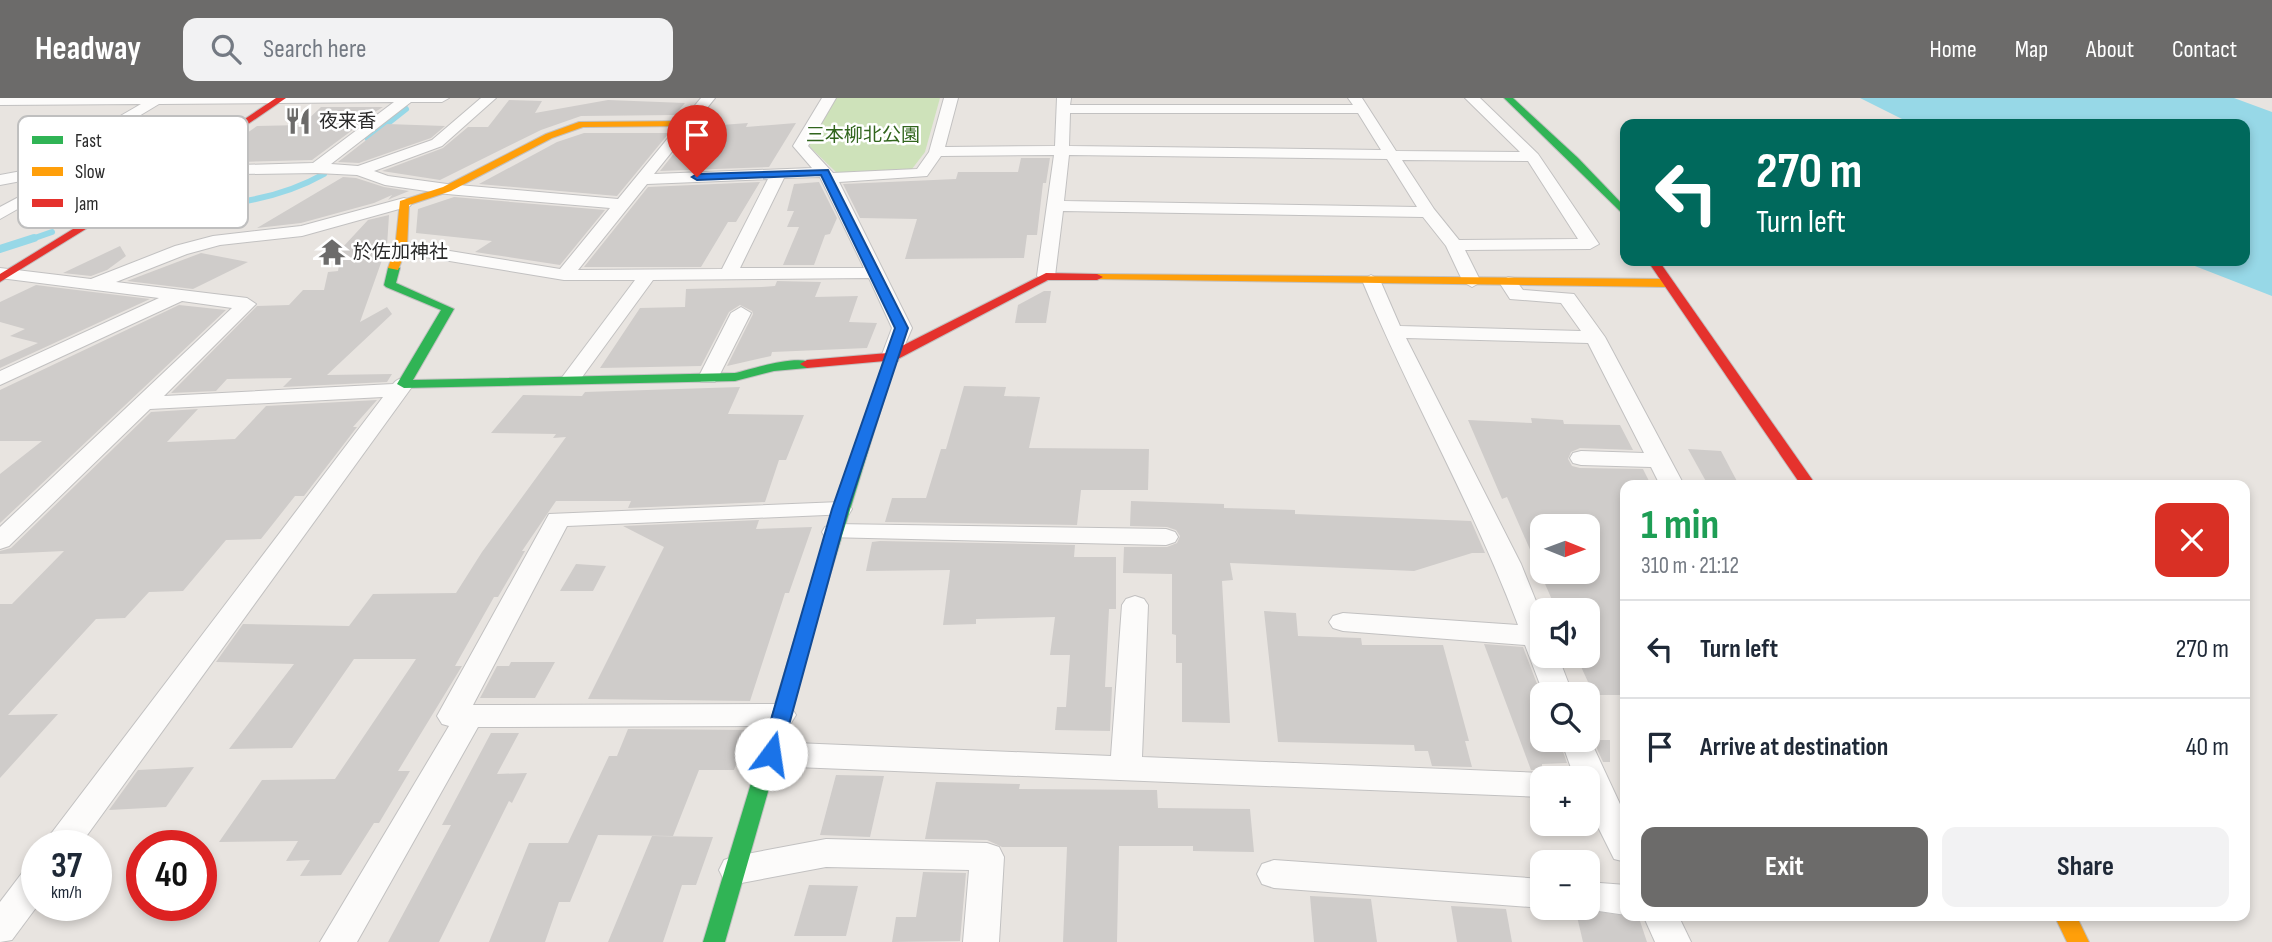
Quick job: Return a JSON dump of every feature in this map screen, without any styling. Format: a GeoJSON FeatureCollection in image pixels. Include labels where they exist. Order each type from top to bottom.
{"type":"FeatureCollection","features":[{"type":"Feature","properties":{"kind":"street"},"geometry":{"type":"LineString","coordinates":[[317,168],[408,98]]}},
{"type":"Feature","properties":{"kind":"street"},"geometry":{"type":"LineString","coordinates":[[0,101],[442,98]]}},
{"type":"Feature","properties":{"kind":"street"},"geometry":{"type":"LineString","coordinates":[[359,171],[437,143],[489,98]]}},
{"type":"Feature","properties":{"kind":"street"},"geometry":{"type":"LineString","coordinates":[[564,275],[643,179],[684,124],[708,98]]}},
{"type":"Feature","properties":{"kind":"street"},"geometry":{"type":"LineString","coordinates":[[714,942],[837,521],[902,328],[827,175],[800,146],[829,98]]}},
{"type":"Feature","properties":{"kind":"street"},"geometry":{"type":"LineString","coordinates":[[643,179],[922,173],[936,152],[950,98]]}},
{"type":"Feature","properties":{"kind":"street"},"geometry":{"type":"LineString","coordinates":[[1454,245],[1590,244],[1533,157],[1472,98]]}},
{"type":"Feature","properties":{"kind":"street"},"geometry":{"type":"LineString","coordinates":[[1508,98],[1575,160],[1620,208]]}},
{"type":"Feature","properties":{"kind":"street"},"geometry":{"type":"LineString","coordinates":[[130,116],[159,99]]}},
{"type":"Feature","properties":{"kind":"street"},"geometry":{"type":"LineString","coordinates":[[248,121],[281,99]]}},
{"type":"Feature","properties":{"kind":"street"},"geometry":{"type":"LineString","coordinates":[[10,116],[42,100]]}},
{"type":"Feature","properties":{"kind":"street"},"geometry":{"type":"LineString","coordinates":[[1046,276],[1057,206],[1064,103],[1358,104],[1428,212],[1454,245],[1472,282]]}},
{"type":"Feature","properties":{"kind":"street"},"geometry":{"type":"LineString","coordinates":[[93,285],[181,250],[219,240],[302,232],[447,189],[549,136],[582,124],[684,124]]}},
{"type":"Feature","properties":{"kind":"street"},"geometry":{"type":"LineString","coordinates":[[936,152],[1061,150],[1533,157]]}},
{"type":"Feature","properties":{"kind":"street"},"geometry":{"type":"LineString","coordinates":[[248,169],[317,168],[359,171],[385,180],[447,189],[623,204]]}},
{"type":"Feature","properties":{"kind":"street"},"geometry":{"type":"LineString","coordinates":[[728,275],[778,175]]}},
{"type":"Feature","properties":{"kind":"street"},"geometry":{"type":"LineString","coordinates":[[0,180],[18,177]]}},
{"type":"Feature","properties":{"kind":"street"},"geometry":{"type":"LineString","coordinates":[[73,830],[401,387],[436,333],[448,309],[390,285],[401,248],[404,203]]}},
{"type":"Feature","properties":{"kind":"street"},"geometry":{"type":"LineString","coordinates":[[0,214],[18,204]]}},
{"type":"Feature","properties":{"kind":"street"},"geometry":{"type":"LineString","coordinates":[[1057,206],[1428,212]]}},
{"type":"Feature","properties":{"kind":"street"},"geometry":{"type":"LineString","coordinates":[[3,275],[80,228]]}},
{"type":"Feature","properties":{"kind":"street"},"geometry":{"type":"LineString","coordinates":[[401,248],[564,275],[875,273]]}},
{"type":"Feature","properties":{"kind":"street"},"geometry":{"type":"LineString","coordinates":[[1657,266],[1805,480]]}},
{"type":"Feature","properties":{"kind":"street"},"geometry":{"type":"LineString","coordinates":[[0,541],[247,304],[3,275]]}},
{"type":"Feature","properties":{"kind":"street"},"geometry":{"type":"LineString","coordinates":[[570,380],[647,276]]}},
{"type":"Feature","properties":{"kind":"street"},"geometry":{"type":"LineString","coordinates":[[144,403],[401,387],[735,377],[774,367],[891,357],[1046,276],[1667,283]]}},
{"type":"Feature","properties":{"kind":"street"},"geometry":{"type":"LineString","coordinates":[[1371,280],[1393,332],[1508,564],[1530,622]]}},
{"type":"Feature","properties":{"kind":"street"},"geometry":{"type":"LineString","coordinates":[[1508,282],[1517,295],[1567,298],[1595,337],[1670,480]]}},
{"type":"Feature","properties":{"kind":"street"},"geometry":{"type":"LineString","coordinates":[[0,379],[179,296]]}},
{"type":"Feature","properties":{"kind":"street"},"geometry":{"type":"LineString","coordinates":[[708,378],[741,313]]}},
{"type":"Feature","properties":{"kind":"street"},"geometry":{"type":"LineString","coordinates":[[1393,332],[1595,337]]}},
{"type":"Feature","properties":{"kind":"street"},"geometry":{"type":"LineString","coordinates":[[1581,458],[1660,460]]}},
{"type":"Feature","properties":{"kind":"street"},"geometry":{"type":"LineString","coordinates":[[781,715],[452,716],[558,519],[837,521],[1166,537]]}},
{"type":"Feature","properties":{"kind":"street"},"geometry":{"type":"LineString","coordinates":[[1126,767],[1135,605]]}},
{"type":"Feature","properties":{"kind":"street"},"geometry":{"type":"LineString","coordinates":[[1343,622],[1530,647]]}},
{"type":"Feature","properties":{"kind":"street"},"geometry":{"type":"LineString","coordinates":[[338,942],[469,717]]}},
{"type":"Feature","properties":{"kind":"street"},"geometry":{"type":"LineString","coordinates":[[771,754],[1530,784]]}},
{"type":"Feature","properties":{"kind":"street"},"geometry":{"type":"LineString","coordinates":[[1600,803],[1620,838]]}},
{"type":"Feature","properties":{"kind":"street"},"geometry":{"type":"LineString","coordinates":[[736,870],[826,853],[987,857],[981,942]]}},
{"type":"Feature","properties":{"kind":"street"},"geometry":{"type":"LineString","coordinates":[[1274,874],[1530,893]]}},
{"type":"Feature","properties":{"kind":"street"},"geometry":{"type":"LineString","coordinates":[[1600,898],[1620,900]]}},
{"type":"Feature","properties":{"kind":"street"},"geometry":{"type":"LineString","coordinates":[[0,929],[21,901]]}},
{"type":"Feature","properties":{"kind":"street"},"geometry":{"type":"LineString","coordinates":[[1663,921],[1673,942]]}},
{"type":"Feature","properties":{"kind":"street"},"geometry":{"type":"LineString","coordinates":[[2068,921],[2078,942]]}},
{"type":"Feature","properties":{"kind":"green space","name":"三本柳北公園"},"geometry":{"type":"Polygon","coordinates":[[[836,98],[940,98],[925,152],[912,169],[838,174],[809,146],[836,98]]]}},
{"type":"Feature","properties":{"kind":"water"},"geometry":{"type":"Polygon","coordinates":[[[1860,98],[2234,98],[2272,112],[2272,296],[2195,266],[2250,266],[2250,119],[1902,119],[1860,98]]]}},
{"type":"Feature","properties":{"kind":"building"},"geometry":{"type":"Polygon","coordinates":[[[509,100],[542,101],[535,113],[608,100],[685,103],[675,115],[581,116],[541,130],[440,180],[382,171],[443,148],[468,127],[488,127],[509,100]]]}},
{"type":"Feature","properties":{"kind":"building"},"geometry":{"type":"Polygon","coordinates":[[[321,107],[383,107],[359,122],[362,123],[312,160],[248,162],[248,132],[257,126],[302,125],[321,107]]]}},
{"type":"Feature","properties":{"kind":"building"},"geometry":{"type":"Polygon","coordinates":[[[748,123],[746,127],[796,123],[769,167],[660,171],[695,127],[748,123]]]}},
{"type":"Feature","properties":{"kind":"building"},"geometry":{"type":"Polygon","coordinates":[[[387,124],[445,126],[431,138],[359,163],[338,162],[387,124]]]}},
{"type":"Feature","properties":{"kind":"building"},"geometry":{"type":"Polygon","coordinates":[[[584,133],[669,133],[617,196],[479,184],[557,142],[584,133]]]}},
{"type":"Feature","properties":{"kind":"building"},"geometry":{"type":"Polygon","coordinates":[[[1021,158],[1050,158],[1046,183],[1043,183],[1037,235],[1027,235],[1024,258],[905,259],[917,219],[860,218],[843,184],[956,179],[958,172],[1018,172],[1021,158]]]}},
{"type":"Feature","properties":{"kind":"building"},"geometry":{"type":"Polygon","coordinates":[[[343,177],[409,191],[388,200],[392,195],[374,203],[301,223],[257,228],[343,177]]]}},
{"type":"Feature","properties":{"kind":"building"},"geometry":{"type":"Polygon","coordinates":[[[760,182],[736,222],[728,222],[701,267],[584,267],[648,187],[760,182]]]}},
{"type":"Feature","properties":{"kind":"building"},"geometry":{"type":"Polygon","coordinates":[[[819,182],[837,218],[830,234],[825,235],[814,265],[783,265],[799,227],[787,227],[794,211],[787,211],[794,184],[819,182]]]}},
{"type":"Feature","properties":{"kind":"building"},"geometry":{"type":"Polygon","coordinates":[[[454,197],[605,210],[560,265],[475,252],[492,241],[416,233],[418,209],[454,197]]]}},
{"type":"Feature","properties":{"kind":"building"},"geometry":{"type":"Polygon","coordinates":[[[389,215],[387,246],[360,322],[387,307],[392,314],[327,375],[392,374],[387,382],[283,387],[292,378],[227,379],[216,391],[171,393],[257,306],[289,305],[303,290],[324,290],[328,272],[338,271],[342,248],[368,220],[389,215]]]}},
{"type":"Feature","properties":{"kind":"building"},"geometry":{"type":"Polygon","coordinates":[[[120,246],[126,256],[107,270],[91,276],[63,273],[120,246]]]}},
{"type":"Feature","properties":{"kind":"building"},"geometry":{"type":"Polygon","coordinates":[[[201,253],[248,262],[193,289],[127,281],[201,253]]]}},
{"type":"Feature","properties":{"kind":"building"},"geometry":{"type":"Polygon","coordinates":[[[777,281],[821,282],[815,297],[858,296],[849,322],[877,323],[867,348],[772,352],[771,356],[727,366],[753,314],[740,305],[729,312],[701,366],[600,368],[640,308],[685,307],[686,289],[775,286],[777,281]]]}},
{"type":"Feature","properties":{"kind":"building"},"geometry":{"type":"Polygon","coordinates":[[[36,285],[150,299],[0,368],[0,360],[38,343],[10,336],[25,329],[0,322],[0,302],[36,285]]]}},
{"type":"Feature","properties":{"kind":"building"},"geometry":{"type":"Polygon","coordinates":[[[1044,291],[1051,291],[1046,323],[1015,323],[1018,305],[1044,291]]]}},
{"type":"Feature","properties":{"kind":"building"},"geometry":{"type":"Polygon","coordinates":[[[179,305],[226,310],[0,523],[0,474],[42,441],[0,441],[0,390],[179,305]]]}},
{"type":"Feature","properties":{"kind":"building"},"geometry":{"type":"Polygon","coordinates":[[[964,386],[1006,387],[1004,396],[1040,397],[1029,448],[1149,449],[1148,490],[1081,490],[1077,525],[885,522],[892,498],[926,498],[941,449],[946,449],[964,386]]]}},
{"type":"Feature","properties":{"kind":"building"},"geometry":{"type":"Polygon","coordinates":[[[740,387],[728,414],[804,415],[786,460],[779,460],[765,502],[628,508],[631,501],[556,501],[522,551],[525,551],[498,597],[494,597],[455,666],[462,666],[398,771],[410,771],[379,823],[374,823],[341,875],[300,876],[310,860],[286,861],[298,841],[219,842],[262,780],[335,779],[416,659],[354,659],[292,748],[229,749],[294,664],[216,662],[243,624],[349,626],[373,594],[456,593],[482,552],[566,437],[553,438],[556,434],[491,433],[523,395],[582,396],[585,392],[740,387]]]}},
{"type":"Feature","properties":{"kind":"building"},"geometry":{"type":"Polygon","coordinates":[[[377,400],[353,427],[357,427],[304,496],[295,496],[261,539],[226,540],[183,591],[149,592],[125,618],[96,619],[8,715],[58,714],[0,778],[0,604],[12,604],[64,551],[0,554],[0,551],[11,548],[151,412],[198,409],[167,442],[235,439],[266,406],[377,400]]]}},
{"type":"Feature","properties":{"kind":"building"},"geometry":{"type":"Polygon","coordinates":[[[1531,418],[1563,420],[1564,424],[1620,425],[1633,450],[1580,448],[1571,452],[1568,459],[1572,466],[1580,468],[1643,469],[1648,480],[1620,480],[1620,695],[1600,695],[1600,682],[1588,682],[1582,668],[1600,668],[1600,598],[1551,598],[1545,584],[1600,584],[1600,514],[1530,514],[1530,550],[1507,497],[1502,499],[1468,420],[1532,423],[1531,418]]]}},
{"type":"Feature","properties":{"kind":"building"},"geometry":{"type":"Polygon","coordinates":[[[1688,449],[1721,451],[1736,480],[1705,480],[1688,449]]]}},
{"type":"Feature","properties":{"kind":"building"},"geometry":{"type":"Polygon","coordinates":[[[1131,501],[1224,504],[1224,508],[1295,510],[1295,514],[1471,521],[1485,553],[1472,553],[1414,571],[1230,563],[1233,580],[1222,581],[1230,723],[1182,722],[1182,663],[1176,663],[1176,635],[1172,634],[1172,574],[1123,573],[1124,547],[1167,547],[1177,543],[1180,536],[1176,530],[1167,527],[1130,526],[1131,501]]]}},
{"type":"Feature","properties":{"kind":"building"},"geometry":{"type":"Polygon","coordinates":[[[759,520],[756,529],[812,527],[789,593],[785,593],[750,701],[588,699],[664,547],[623,526],[759,520]]]}},
{"type":"Feature","properties":{"kind":"building"},"geometry":{"type":"Polygon","coordinates":[[[872,542],[1075,545],[1074,557],[1116,557],[1116,609],[1109,609],[1105,687],[1112,687],[1110,731],[1055,730],[1057,707],[1066,707],[1070,655],[1050,655],[1055,617],[976,619],[976,624],[943,625],[950,570],[866,571],[872,542]]]}},
{"type":"Feature","properties":{"kind":"building"},"geometry":{"type":"Polygon","coordinates":[[[576,564],[606,566],[593,591],[560,591],[576,564]]]}},
{"type":"Feature","properties":{"kind":"building"},"geometry":{"type":"Polygon","coordinates":[[[1264,611],[1296,613],[1298,636],[1361,638],[1362,645],[1443,645],[1469,741],[1465,741],[1472,767],[1432,766],[1428,751],[1415,751],[1414,745],[1278,742],[1264,611]]]}},
{"type":"Feature","properties":{"kind":"building"},"geometry":{"type":"Polygon","coordinates":[[[1484,644],[1523,647],[1536,682],[1530,682],[1530,752],[1563,752],[1567,763],[1530,767],[1484,644]]]}},
{"type":"Feature","properties":{"kind":"building"},"geometry":{"type":"Polygon","coordinates":[[[511,662],[555,662],[535,698],[480,698],[497,666],[509,666],[511,662]]]}},
{"type":"Feature","properties":{"kind":"building"},"geometry":{"type":"Polygon","coordinates":[[[628,729],[749,730],[734,770],[699,770],[673,836],[598,835],[570,902],[559,902],[545,942],[489,942],[529,843],[568,843],[609,756],[617,756],[628,729]]]}},
{"type":"Feature","properties":{"kind":"building"},"geometry":{"type":"Polygon","coordinates":[[[491,733],[519,733],[497,774],[527,773],[512,803],[509,801],[439,942],[388,942],[451,825],[442,825],[491,733]]]}},
{"type":"Feature","properties":{"kind":"building"},"geometry":{"type":"Polygon","coordinates":[[[1600,740],[1610,740],[1610,762],[1603,762],[1598,752],[1600,740]]]}},
{"type":"Feature","properties":{"kind":"building"},"geometry":{"type":"Polygon","coordinates":[[[194,767],[166,807],[109,810],[138,770],[194,767]]]}},
{"type":"Feature","properties":{"kind":"building"},"geometry":{"type":"Polygon","coordinates":[[[836,775],[884,776],[870,837],[820,835],[836,775]]]}},
{"type":"Feature","properties":{"kind":"building"},"geometry":{"type":"Polygon","coordinates":[[[936,782],[1020,784],[1019,789],[1157,790],[1158,808],[1250,809],[1254,852],[1193,851],[1193,846],[1119,846],[1117,942],[1063,942],[1067,847],[1002,847],[987,840],[925,839],[936,782]]]}},
{"type":"Feature","properties":{"kind":"building"},"geometry":{"type":"Polygon","coordinates":[[[652,836],[713,837],[696,885],[682,885],[663,942],[608,942],[652,836]]]}},
{"type":"Feature","properties":{"kind":"building"},"geometry":{"type":"Polygon","coordinates":[[[923,872],[966,873],[960,941],[892,942],[896,917],[916,917],[923,872]]]}},
{"type":"Feature","properties":{"kind":"building"},"geometry":{"type":"Polygon","coordinates":[[[809,885],[858,886],[846,936],[794,936],[809,885]]]}},
{"type":"Feature","properties":{"kind":"building"},"geometry":{"type":"Polygon","coordinates":[[[1310,896],[1371,899],[1377,942],[1314,942],[1310,896]]]}},
{"type":"Feature","properties":{"kind":"building"},"geometry":{"type":"Polygon","coordinates":[[[1451,906],[1506,909],[1512,942],[1457,942],[1451,906]]]}},
{"type":"Feature","properties":{"kind":"building"},"geometry":{"type":"Polygon","coordinates":[[[1600,912],[1620,915],[1620,921],[1640,921],[1647,942],[1583,942],[1578,920],[1600,920],[1600,912]]]}},
{"type":"Feature","properties":{"kind":"waterway"},"geometry":{"type":"LineString","coordinates":[[368,139],[406,109]]}},
{"type":"Feature","properties":{"kind":"waterway"},"geometry":{"type":"LineString","coordinates":[[248,200],[278,193],[324,174]]}},
{"type":"Feature","properties":{"kind":"waterway"},"geometry":{"type":"LineString","coordinates":[[29,240],[52,232]]}},
{"type":"Feature","properties":{"kind":"waterway"},"geometry":{"type":"LineString","coordinates":[[0,249],[34,238]]}},
{"type":"Feature","properties":{"kind":"traffic: fast"},"geometry":{"type":"LineString","coordinates":[[1508,98],[1575,160],[1620,208]]}},
{"type":"Feature","properties":{"kind":"traffic: fast"},"geometry":{"type":"LineString","coordinates":[[394,268],[390,285],[448,309],[404,384],[735,377],[774,367],[807,364]]}},
{"type":"Feature","properties":{"kind":"traffic: fast"},"geometry":{"type":"LineString","coordinates":[[714,942],[822,575],[891,357]]}},
{"type":"Feature","properties":{"kind":"traffic: slow"},"geometry":{"type":"LineString","coordinates":[[394,268],[401,248],[404,203],[447,189],[549,136],[582,124],[684,124]]}},
{"type":"Feature","properties":{"kind":"traffic: slow"},"geometry":{"type":"LineString","coordinates":[[1097,277],[1667,283]]}},
{"type":"Feature","properties":{"kind":"traffic: slow"},"geometry":{"type":"LineString","coordinates":[[2068,921],[2078,942]]}},
{"type":"Feature","properties":{"kind":"traffic: jam"},"geometry":{"type":"LineString","coordinates":[[248,121],[282,98]]}},
{"type":"Feature","properties":{"kind":"traffic: jam"},"geometry":{"type":"LineString","coordinates":[[0,279],[82,228]]}},
{"type":"Feature","properties":{"kind":"traffic: jam"},"geometry":{"type":"LineString","coordinates":[[1657,266],[1806,480]]}},
{"type":"Feature","properties":{"kind":"traffic: jam"},"geometry":{"type":"LineString","coordinates":[[807,364],[891,357],[1046,276],[1097,277]]}},
{"type":"Feature","properties":{"kind":"place","name":"夜来香"},"geometry":{"type":"Point","coordinates":[298,121]}},
{"type":"Feature","properties":{"kind":"place","name":"於佐加神社"},"geometry":{"type":"Point","coordinates":[332,252]}},
{"type":"Feature","properties":{"kind":"route"},"geometry":{"type":"LineString","coordinates":[[697,177],[824,172],[829,177],[902,328],[840,509],[771,754]]}}]}
